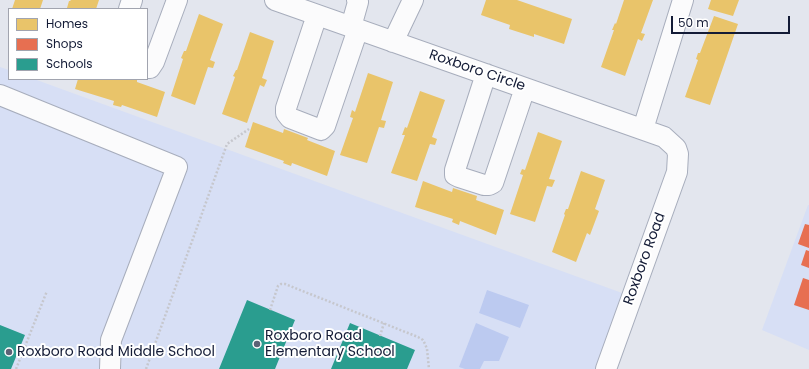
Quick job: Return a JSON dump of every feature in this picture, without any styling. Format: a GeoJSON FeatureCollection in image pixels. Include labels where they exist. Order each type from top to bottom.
{"type":"FeatureCollection","features":[{"type":"Feature","properties":{"kind":"street"},"geometry":{"type":"LineString","coordinates":[[148,68],[150,68],[154,62],[177,0]]}},
{"type":"Feature","properties":{"kind":"street","name":"Roxboro Circle"},"geometry":{"type":"LineString","coordinates":[[275,0],[643,129],[664,137],[676,148]]}},
{"type":"Feature","properties":{"kind":"street"},"geometry":{"type":"LineString","coordinates":[[317,15],[286,108],[286,113],[290,118],[296,121],[321,130],[325,126],[354,28],[358,2],[357,0]]}},
{"type":"Feature","properties":{"kind":"street"},"geometry":{"type":"LineString","coordinates":[[393,42],[413,0]]}},
{"type":"Feature","properties":{"kind":"street"},"geometry":{"type":"LineString","coordinates":[[643,129],[684,0]]}},
{"type":"Feature","properties":{"kind":"street"},"geometry":{"type":"LineString","coordinates":[[486,74],[455,170],[455,175],[459,177],[484,185],[493,183],[525,88]]}},
{"type":"Feature","properties":{"kind":"street"},"geometry":{"type":"LineString","coordinates":[[0,96],[177,167],[112,340],[110,369]]}},
{"type":"Feature","properties":{"kind":"street","name":"Roxboro Road"},"geometry":{"type":"LineString","coordinates":[[606,369],[677,172],[678,154],[676,148]]}},
{"type":"Feature","properties":{"kind":"path"},"geometry":{"type":"LineString","coordinates":[[146,369],[227,144],[249,129]]}},
{"type":"Feature","properties":{"kind":"path"},"geometry":{"type":"LineString","coordinates":[[270,310],[278,286],[285,284],[418,337],[423,340],[427,349],[429,369]]}},
{"type":"Feature","properties":{"kind":"path"},"geometry":{"type":"LineString","coordinates":[[16,369],[47,290]]}},
{"type":"Feature","properties":{"kind":"path"},"geometry":{"type":"LineString","coordinates":[[380,336],[384,323]]}},
{"type":"Feature","properties":{"kind":"shaded area"},"geometry":{"type":"Polygon","coordinates":[[[0,67],[8,70],[8,80],[37,80],[622,293],[595,369],[0,369],[0,67]]]}},
{"type":"Feature","properties":{"kind":"shaded area"},"geometry":{"type":"Polygon","coordinates":[[[809,205],[809,350],[762,330],[809,205]]]}},
{"type":"Feature","properties":{"kind":"shaded area"},"geometry":{"type":"Polygon","coordinates":[[[487,290],[529,305],[520,328],[479,313],[487,290]]]}},
{"type":"Feature","properties":{"kind":"shaded area"},"geometry":{"type":"Polygon","coordinates":[[[476,323],[509,337],[499,361],[484,361],[480,369],[465,369],[459,367],[476,323]]]}},
{"type":"Feature","properties":{"kind":"building: Homes"},"geometry":{"type":"Polygon","coordinates":[[[15,0],[43,0],[40,8],[12,8],[15,0]]]}},
{"type":"Feature","properties":{"kind":"building: Homes"},"geometry":{"type":"Polygon","coordinates":[[[99,0],[96,8],[67,8],[70,1],[99,0]]]}},
{"type":"Feature","properties":{"kind":"building: Homes"},"geometry":{"type":"Polygon","coordinates":[[[486,0],[517,0],[572,19],[564,44],[534,34],[534,37],[509,29],[510,25],[481,15],[486,0]]]}},
{"type":"Feature","properties":{"kind":"building: Homes"},"geometry":{"type":"Polygon","coordinates":[[[624,0],[653,0],[641,33],[645,34],[642,41],[638,39],[625,76],[601,67],[614,30],[612,30],[615,23],[616,24],[624,0]]]}},
{"type":"Feature","properties":{"kind":"building: Homes"},"geometry":{"type":"Polygon","coordinates":[[[711,0],[739,0],[733,16],[708,9],[711,0]]]}},
{"type":"Feature","properties":{"kind":"building: Homes"},"geometry":{"type":"Polygon","coordinates":[[[199,14],[223,24],[210,60],[215,62],[213,68],[208,67],[195,105],[171,96],[183,59],[181,58],[184,51],[186,51],[199,14]]]}},
{"type":"Feature","properties":{"kind":"building: Homes"},"geometry":{"type":"Polygon","coordinates":[[[714,16],[738,24],[710,105],[685,97],[698,60],[696,59],[698,53],[700,53],[714,16]]]}},
{"type":"Feature","properties":{"kind":"building: Homes"},"geometry":{"type":"Polygon","coordinates":[[[250,32],[274,41],[262,78],[267,80],[264,87],[260,85],[247,123],[222,114],[235,77],[233,76],[237,70],[250,32]]]}},
{"type":"Feature","properties":{"kind":"building: Homes"},"geometry":{"type":"Polygon","coordinates":[[[368,73],[393,82],[381,120],[386,121],[384,128],[379,127],[367,163],[340,155],[353,118],[350,117],[352,110],[355,112],[368,73]]]}},
{"type":"Feature","properties":{"kind":"building: Homes"},"geometry":{"type":"Polygon","coordinates":[[[78,80],[137,80],[137,82],[165,92],[157,117],[122,105],[121,107],[113,105],[114,101],[75,89],[78,80]]]}},
{"type":"Feature","properties":{"kind":"building: Homes"},"geometry":{"type":"Polygon","coordinates":[[[420,91],[445,100],[432,137],[437,139],[435,145],[430,144],[417,181],[391,173],[405,135],[402,135],[405,127],[407,128],[420,91]]]}},
{"type":"Feature","properties":{"kind":"building: Homes"},"geometry":{"type":"Polygon","coordinates":[[[253,122],[283,133],[284,129],[308,138],[307,140],[335,151],[327,176],[292,163],[291,166],[283,163],[284,161],[245,147],[253,122]]]}},
{"type":"Feature","properties":{"kind":"building: Homes"},"geometry":{"type":"Polygon","coordinates":[[[538,132],[562,141],[549,179],[555,180],[552,187],[547,186],[535,222],[510,214],[523,175],[520,174],[522,169],[525,170],[538,132]]]}},
{"type":"Feature","properties":{"kind":"building: Homes"},"geometry":{"type":"Polygon","coordinates":[[[581,171],[605,180],[595,209],[599,211],[590,235],[587,233],[576,262],[552,252],[565,215],[564,214],[566,209],[568,209],[581,171]]]}},
{"type":"Feature","properties":{"kind":"building: Homes"},"geometry":{"type":"Polygon","coordinates":[[[423,181],[452,192],[453,188],[477,196],[476,200],[504,210],[496,235],[460,221],[459,225],[452,222],[453,219],[415,207],[423,181]]]}},
{"type":"Feature","properties":{"kind":"building: Shops"},"geometry":{"type":"Polygon","coordinates":[[[805,224],[809,225],[809,248],[798,244],[805,224]]]}},
{"type":"Feature","properties":{"kind":"building: Shops"},"geometry":{"type":"Polygon","coordinates":[[[806,250],[809,251],[809,268],[801,265],[806,250]]]}},
{"type":"Feature","properties":{"kind":"building: Shops"},"geometry":{"type":"Polygon","coordinates":[[[803,278],[809,280],[809,310],[794,305],[803,278]]]}},
{"type":"Feature","properties":{"kind":"building: Schools","name":"Roxboro Road Elementary School"},"geometry":{"type":"Polygon","coordinates":[[[247,300],[295,320],[275,369],[219,369],[247,300]]]}},
{"type":"Feature","properties":{"kind":"building: Schools","name":"Roxboro Road Elementary School"},"geometry":{"type":"Polygon","coordinates":[[[350,323],[415,350],[407,369],[331,369],[350,323]]]}},
{"type":"Feature","properties":{"kind":"building: Schools","name":"Roxboro Road Middle School"},"geometry":{"type":"Polygon","coordinates":[[[0,325],[25,335],[11,369],[0,369],[0,325]]]}},
{"type":"Feature","properties":{"kind":"place","name":"Roxboro Road Elementary School"},"geometry":{"type":"Point","coordinates":[257,344]}},
{"type":"Feature","properties":{"kind":"place","name":"Roxboro Road Middle School"},"geometry":{"type":"Point","coordinates":[9,352]}}]}
